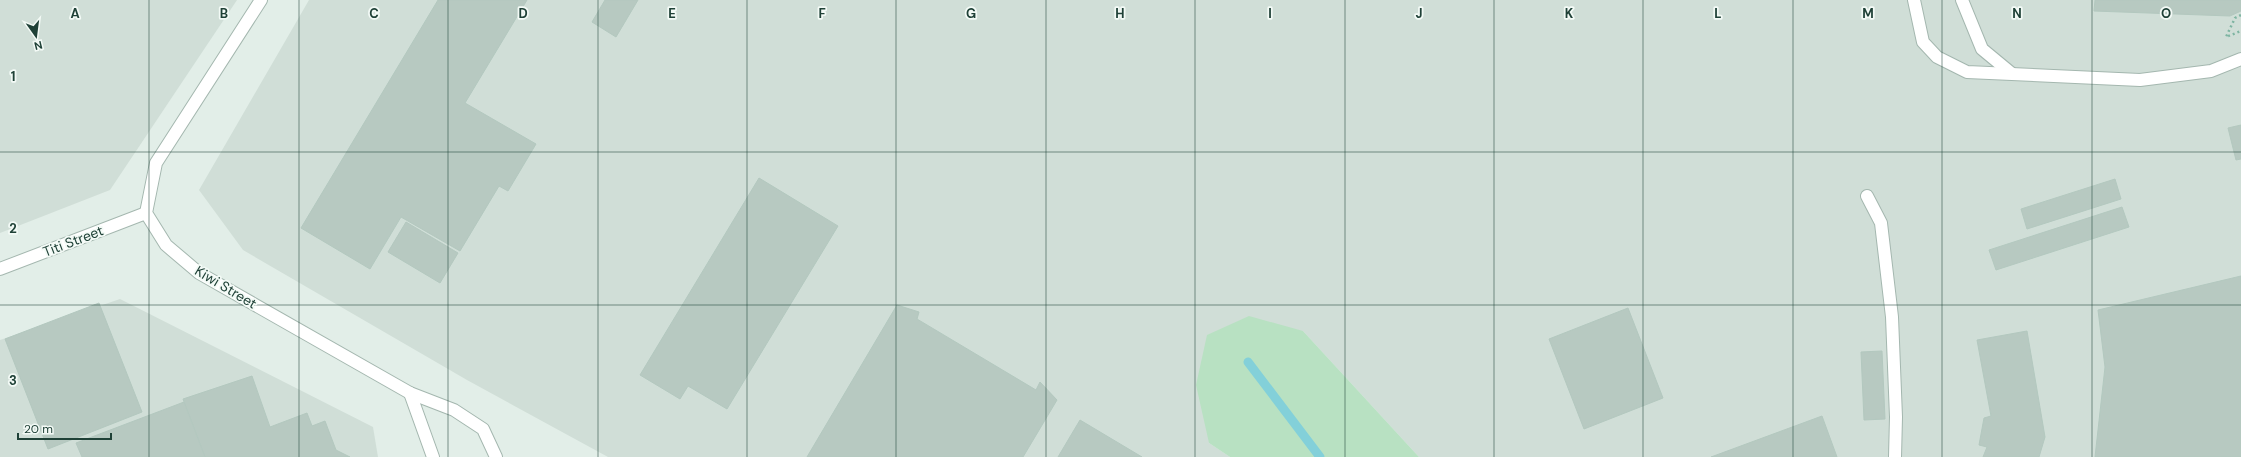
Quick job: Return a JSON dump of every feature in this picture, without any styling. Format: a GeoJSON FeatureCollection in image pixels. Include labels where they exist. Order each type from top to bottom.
{"type":"FeatureCollection","features":[{"type":"Feature","properties":{"kind":"street"},"geometry":{"type":"LineString","coordinates":[[146,213],[156,163],[261,0]]}},
{"type":"Feature","properties":{"kind":"street"},"geometry":{"type":"LineString","coordinates":[[1914,0],[1923,42],[1937,57],[1967,72],[2140,80],[2211,71],[2241,59]]}},
{"type":"Feature","properties":{"kind":"street"},"geometry":{"type":"LineString","coordinates":[[1962,0],[1982,48],[2011,74]]}},
{"type":"Feature","properties":{"kind":"street"},"geometry":{"type":"LineString","coordinates":[[1868,196],[1881,223],[1892,317],[1896,417],[1895,457]]}},
{"type":"Feature","properties":{"kind":"street","name":"Titi Street"},"geometry":{"type":"LineString","coordinates":[[0,269],[146,213]]}},
{"type":"Feature","properties":{"kind":"street","name":"Kiwi Street"},"geometry":{"type":"LineString","coordinates":[[146,213],[166,245],[199,273],[410,393],[454,410],[483,429],[496,457]]}},
{"type":"Feature","properties":{"kind":"street"},"geometry":{"type":"LineString","coordinates":[[410,393],[433,457]]}},
{"type":"Feature","properties":{"kind":"path"},"geometry":{"type":"LineString","coordinates":[[2241,15],[2235,18],[2226,37],[2241,31]]}},
{"type":"Feature","properties":{"kind":"shaded area"},"geometry":{"type":"Polygon","coordinates":[[[0,0],[237,0],[110,190],[0,233],[0,0]]]}},
{"type":"Feature","properties":{"kind":"shaded area"},"geometry":{"type":"Polygon","coordinates":[[[309,0],[2241,0],[2241,457],[1419,457],[1303,331],[1209,443],[1230,457],[608,457],[467,380],[243,250],[199,190],[309,0]]]}},
{"type":"Feature","properties":{"kind":"shaded area"},"geometry":{"type":"Polygon","coordinates":[[[120,299],[373,427],[378,457],[0,457],[0,340],[120,299]]]}},
{"type":"Feature","properties":{"kind":"green space"},"geometry":{"type":"Polygon","coordinates":[[[1249,316],[1303,331],[1419,457],[1230,457],[1209,443],[1196,385],[1207,335],[1249,316]]]}},
{"type":"Feature","properties":{"kind":"building"},"geometry":{"type":"Polygon","coordinates":[[[438,0],[527,0],[465,103],[536,144],[508,191],[499,186],[460,251],[401,217],[370,269],[301,228],[438,0]]]}},
{"type":"Feature","properties":{"kind":"building"},"geometry":{"type":"Polygon","coordinates":[[[605,0],[638,0],[616,37],[592,22],[605,0]]]}},
{"type":"Feature","properties":{"kind":"building"},"geometry":{"type":"Polygon","coordinates":[[[2095,0],[2241,0],[2241,11],[2230,16],[2094,11],[2095,0]]]}},
{"type":"Feature","properties":{"kind":"building"},"geometry":{"type":"Polygon","coordinates":[[[2241,125],[2241,159],[2236,160],[2228,128],[2241,125]]]}},
{"type":"Feature","properties":{"kind":"building"},"geometry":{"type":"Polygon","coordinates":[[[759,178],[838,226],[727,409],[688,386],[680,399],[640,375],[759,178]]]}},
{"type":"Feature","properties":{"kind":"building"},"geometry":{"type":"Polygon","coordinates":[[[2115,179],[2121,199],[2027,229],[2021,209],[2115,179]]]}},
{"type":"Feature","properties":{"kind":"building"},"geometry":{"type":"Polygon","coordinates":[[[2122,207],[2129,227],[1996,270],[1989,250],[2122,207]]]}},
{"type":"Feature","properties":{"kind":"building"},"geometry":{"type":"Polygon","coordinates":[[[406,222],[458,253],[440,283],[388,252],[406,222]]]}},
{"type":"Feature","properties":{"kind":"building"},"geometry":{"type":"Polygon","coordinates":[[[2241,276],[2241,457],[2095,457],[2105,367],[2098,310],[2241,276]]]}},
{"type":"Feature","properties":{"kind":"building"},"geometry":{"type":"Polygon","coordinates":[[[99,303],[142,412],[48,449],[5,339],[99,303]]]}},
{"type":"Feature","properties":{"kind":"building"},"geometry":{"type":"Polygon","coordinates":[[[897,305],[919,312],[917,319],[1036,390],[1040,382],[1057,400],[1023,457],[807,457],[897,305]]]}},
{"type":"Feature","properties":{"kind":"building"},"geometry":{"type":"Polygon","coordinates":[[[1628,308],[1663,398],[1584,429],[1549,339],[1628,308]]]}},
{"type":"Feature","properties":{"kind":"building"},"geometry":{"type":"Polygon","coordinates":[[[2027,331],[2045,437],[2039,457],[1983,457],[1987,447],[1979,445],[1984,418],[1991,416],[1977,340],[2027,331]]]}},
{"type":"Feature","properties":{"kind":"building"},"geometry":{"type":"Polygon","coordinates":[[[1882,351],[1885,419],[1864,420],[1861,352],[1882,351]]]}},
{"type":"Feature","properties":{"kind":"building"},"geometry":{"type":"Polygon","coordinates":[[[252,376],[270,427],[307,413],[312,426],[325,421],[336,450],[350,457],[205,457],[183,399],[252,376]]]}},
{"type":"Feature","properties":{"kind":"building"},"geometry":{"type":"Polygon","coordinates":[[[184,402],[205,457],[82,457],[76,443],[184,402]]]}},
{"type":"Feature","properties":{"kind":"building"},"geometry":{"type":"Polygon","coordinates":[[[1822,416],[1837,457],[1711,457],[1822,416]]]}},
{"type":"Feature","properties":{"kind":"building"},"geometry":{"type":"Polygon","coordinates":[[[1080,420],[1142,457],[1058,457],[1080,420]]]}},
{"type":"Feature","properties":{"kind":"waterway"},"geometry":{"type":"LineString","coordinates":[[1248,362],[1320,457]]}}]}
